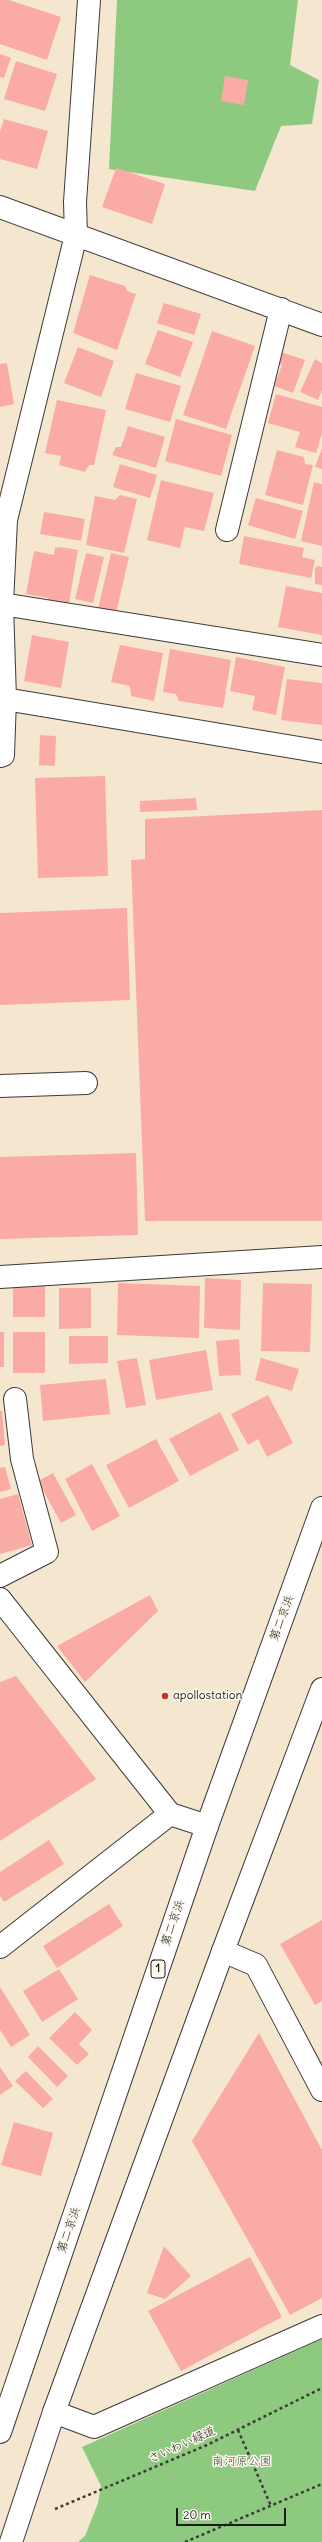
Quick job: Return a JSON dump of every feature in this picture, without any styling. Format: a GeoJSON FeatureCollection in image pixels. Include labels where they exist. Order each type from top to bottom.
{"type":"FeatureCollection","features":[{"type":"Feature","properties":{"kind":"main road"},"geometry":{"type":"LineString","coordinates":[[2,756],[5,699],[2,604],[6,520],[76,235],[75,202],[89,0]]}},
{"type":"Feature","properties":{"kind":"main road"},"geometry":{"type":"LineString","coordinates":[[0,207],[322,325]]}},
{"type":"Feature","properties":{"kind":"main road"},"geometry":{"type":"LineString","coordinates":[[228,530],[281,309]]}},
{"type":"Feature","properties":{"kind":"main road"},"geometry":{"type":"LineString","coordinates":[[2,604],[322,655]]}},
{"type":"Feature","properties":{"kind":"main road"},"geometry":{"type":"LineString","coordinates":[[5,699],[322,752]]}},
{"type":"Feature","properties":{"kind":"main road"},"geometry":{"type":"LineString","coordinates":[[0,1086],[86,1083]]}},
{"type":"Feature","properties":{"kind":"main road"},"geometry":{"type":"LineString","coordinates":[[0,1277],[322,1257]]}},
{"type":"Feature","properties":{"kind":"main road"},"geometry":{"type":"LineString","coordinates":[[0,1576],[47,1552],[22,1459],[15,1399]]}},
{"type":"Feature","properties":{"kind":"main road","name":"第二京浜"},"geometry":{"type":"LineString","coordinates":[[0,2432],[207,1826],[322,1508]]}},
{"type":"Feature","properties":{"kind":"main road"},"geometry":{"type":"LineString","coordinates":[[0,1599],[170,1814],[207,1826]]}},
{"type":"Feature","properties":{"kind":"main road"},"geometry":{"type":"LineString","coordinates":[[11,2542],[54,2412],[222,1951],[322,1689]]}},
{"type":"Feature","properties":{"kind":"main road"},"geometry":{"type":"LineString","coordinates":[[0,1947],[170,1814]]}},
{"type":"Feature","properties":{"kind":"main road"},"geometry":{"type":"LineString","coordinates":[[222,1951],[256,1965],[314,2054],[322,2090]]}},
{"type":"Feature","properties":{"kind":"main road"},"geometry":{"type":"LineString","coordinates":[[54,2412],[94,2427],[322,2326]]}},
{"type":"Feature","properties":{"kind":"path","name":"さいわい緑道"},"geometry":{"type":"LineString","coordinates":[[53,2510],[238,2430],[322,2388]]}},
{"type":"Feature","properties":{"kind":"path"},"geometry":{"type":"LineString","coordinates":[[238,2430],[271,2506]]}},
{"type":"Feature","properties":{"kind":"path"},"geometry":{"type":"LineString","coordinates":[[185,2542],[322,2484]]}},
{"type":"Feature","properties":{"kind":"green space"},"geometry":{"type":"Polygon","coordinates":[[[117,0],[298,0],[290,65],[319,80],[312,124],[281,126],[255,191],[109,169],[117,0]]]}},
{"type":"Feature","properties":{"kind":"green space","name":"南河原公園"},"geometry":{"type":"Polygon","coordinates":[[[322,2339],[322,2542],[78,2542],[85,2536],[98,2503],[101,2486],[82,2447],[322,2339]]]}},
{"type":"Feature","properties":{"kind":"building"},"geometry":{"type":"Polygon","coordinates":[[[0,0],[9,0],[61,17],[47,60],[0,44],[0,0]]]}},
{"type":"Feature","properties":{"kind":"building"},"geometry":{"type":"Polygon","coordinates":[[[0,54],[11,58],[4,78],[0,77],[0,54]]]}},
{"type":"Feature","properties":{"kind":"building"},"geometry":{"type":"Polygon","coordinates":[[[16,61],[57,74],[45,111],[4,99],[16,61]]]}},
{"type":"Feature","properties":{"kind":"building"},"geometry":{"type":"Polygon","coordinates":[[[225,76],[248,80],[244,105],[221,101],[225,76]]]}},
{"type":"Feature","properties":{"kind":"building"},"geometry":{"type":"Polygon","coordinates":[[[4,119],[48,131],[37,169],[0,159],[0,132],[4,119]]]}},
{"type":"Feature","properties":{"kind":"building"},"geometry":{"type":"Polygon","coordinates":[[[116,168],[165,184],[152,224],[102,207],[116,168]]]}},
{"type":"Feature","properties":{"kind":"building"},"geometry":{"type":"Polygon","coordinates":[[[90,275],[125,286],[127,291],[136,294],[117,350],[73,333],[90,275]]]}},
{"type":"Feature","properties":{"kind":"building"},"geometry":{"type":"Polygon","coordinates":[[[164,303],[201,314],[194,335],[157,323],[164,303]]]}},
{"type":"Feature","properties":{"kind":"building"},"geometry":{"type":"Polygon","coordinates":[[[158,330],[193,342],[180,377],[145,364],[158,330]]]}},
{"type":"Feature","properties":{"kind":"building"},"geometry":{"type":"Polygon","coordinates":[[[212,331],[255,346],[226,429],[183,415],[212,331]]]}},
{"type":"Feature","properties":{"kind":"building"},"geometry":{"type":"Polygon","coordinates":[[[78,347],[114,361],[101,397],[64,383],[78,347]]]}},
{"type":"Feature","properties":{"kind":"building"},"geometry":{"type":"Polygon","coordinates":[[[281,352],[305,360],[293,393],[274,386],[282,365],[278,364],[281,352]]]}},
{"type":"Feature","properties":{"kind":"building"},"geometry":{"type":"Polygon","coordinates":[[[315,359],[322,363],[322,391],[318,400],[300,392],[315,359]]]}},
{"type":"Feature","properties":{"kind":"building"},"geometry":{"type":"Polygon","coordinates":[[[7,363],[14,404],[0,407],[0,364],[7,363]]]}},
{"type":"Feature","properties":{"kind":"building"},"geometry":{"type":"Polygon","coordinates":[[[136,373],[181,386],[170,422],[125,409],[136,373]]]}},
{"type":"Feature","properties":{"kind":"building"},"geometry":{"type":"Polygon","coordinates":[[[276,394],[322,407],[322,433],[316,453],[295,447],[300,432],[268,423],[276,394]]]}},
{"type":"Feature","properties":{"kind":"building"},"geometry":{"type":"Polygon","coordinates":[[[57,400],[106,410],[94,465],[89,465],[85,472],[59,465],[61,456],[45,453],[57,400]]]}},
{"type":"Feature","properties":{"kind":"building"},"geometry":{"type":"Polygon","coordinates":[[[176,419],[232,435],[221,476],[165,461],[176,419]]]}},
{"type":"Feature","properties":{"kind":"building"},"geometry":{"type":"Polygon","coordinates":[[[128,426],[165,437],[156,468],[112,455],[116,447],[121,447],[128,426]]]}},
{"type":"Feature","properties":{"kind":"building"},"geometry":{"type":"Polygon","coordinates":[[[322,448],[322,469],[315,467],[322,448]]]}},
{"type":"Feature","properties":{"kind":"building"},"geometry":{"type":"Polygon","coordinates":[[[277,450],[304,457],[305,464],[313,465],[303,505],[265,495],[277,450]]]}},
{"type":"Feature","properties":{"kind":"building"},"geometry":{"type":"Polygon","coordinates":[[[120,464],[157,475],[150,498],[113,487],[120,464]]]}},
{"type":"Feature","properties":{"kind":"building"},"geometry":{"type":"Polygon","coordinates":[[[161,480],[214,493],[204,531],[185,527],[180,548],[147,540],[161,480]]]}},
{"type":"Feature","properties":{"kind":"building"},"geometry":{"type":"Polygon","coordinates":[[[314,482],[322,484],[322,546],[301,541],[314,482]]]}},
{"type":"Feature","properties":{"kind":"building"},"geometry":{"type":"Polygon","coordinates":[[[120,495],[137,499],[124,553],[86,545],[95,496],[115,500],[120,495]]]}},
{"type":"Feature","properties":{"kind":"building"},"geometry":{"type":"Polygon","coordinates":[[[256,498],[303,511],[295,539],[248,525],[256,498]]]}},
{"type":"Feature","properties":{"kind":"building"},"geometry":{"type":"Polygon","coordinates":[[[44,512],[85,519],[81,541],[40,534],[44,512]]]}},
{"type":"Feature","properties":{"kind":"building"},"geometry":{"type":"Polygon","coordinates":[[[244,536],[304,548],[302,557],[315,560],[311,578],[239,564],[244,536]]]}},
{"type":"Feature","properties":{"kind":"building"},"geometry":{"type":"Polygon","coordinates":[[[61,547],[78,550],[68,609],[50,606],[48,598],[26,594],[34,551],[54,555],[55,548],[61,547]]]}},
{"type":"Feature","properties":{"kind":"building"},"geometry":{"type":"Polygon","coordinates":[[[86,553],[104,557],[93,603],[75,599],[86,553]]]}},
{"type":"Feature","properties":{"kind":"building"},"geometry":{"type":"Polygon","coordinates":[[[111,553],[129,557],[116,613],[98,609],[111,553]]]}},
{"type":"Feature","properties":{"kind":"building"},"geometry":{"type":"Polygon","coordinates":[[[318,566],[322,567],[322,585],[315,584],[315,568],[318,566]]]}},
{"type":"Feature","properties":{"kind":"building"},"geometry":{"type":"Polygon","coordinates":[[[286,586],[322,593],[322,635],[278,627],[286,586]]]}},
{"type":"Feature","properties":{"kind":"building"},"geometry":{"type":"Polygon","coordinates":[[[32,635],[69,642],[61,688],[24,681],[32,635]]]}},
{"type":"Feature","properties":{"kind":"building"},"geometry":{"type":"Polygon","coordinates":[[[120,645],[163,653],[154,701],[131,696],[130,686],[111,682],[120,645]]]}},
{"type":"Feature","properties":{"kind":"building"},"geometry":{"type":"Polygon","coordinates":[[[170,649],[231,660],[223,708],[179,701],[176,694],[163,692],[170,649]]]}},
{"type":"Feature","properties":{"kind":"building"},"geometry":{"type":"Polygon","coordinates":[[[236,657],[285,667],[276,715],[252,710],[255,696],[230,691],[236,657]]]}},
{"type":"Feature","properties":{"kind":"building"},"geometry":{"type":"Polygon","coordinates":[[[287,679],[322,683],[322,725],[281,720],[287,679]]]}},
{"type":"Feature","properties":{"kind":"building"},"geometry":{"type":"Polygon","coordinates":[[[40,735],[56,736],[55,766],[39,765],[40,735]]]}},
{"type":"Feature","properties":{"kind":"building"},"geometry":{"type":"Polygon","coordinates":[[[105,776],[108,876],[38,878],[35,778],[105,776]]]}},
{"type":"Feature","properties":{"kind":"building"},"geometry":{"type":"Polygon","coordinates":[[[196,798],[197,810],[140,812],[140,801],[196,798]]]}},
{"type":"Feature","properties":{"kind":"building"},"geometry":{"type":"Polygon","coordinates":[[[322,810],[322,1221],[145,1221],[131,860],[145,859],[145,819],[322,810]]]}},
{"type":"Feature","properties":{"kind":"building"},"geometry":{"type":"Polygon","coordinates":[[[127,908],[130,1000],[0,1005],[0,913],[127,908]]]}},
{"type":"Feature","properties":{"kind":"building"},"geometry":{"type":"Polygon","coordinates":[[[136,1153],[138,1235],[0,1239],[0,1157],[136,1153]]]}},
{"type":"Feature","properties":{"kind":"building"},"geometry":{"type":"Polygon","coordinates":[[[205,1278],[241,1280],[240,1330],[204,1328],[205,1278]]]}},
{"type":"Feature","properties":{"kind":"building"},"geometry":{"type":"Polygon","coordinates":[[[13,1282],[45,1282],[45,1317],[13,1317],[13,1282]]]}},
{"type":"Feature","properties":{"kind":"building"},"geometry":{"type":"Polygon","coordinates":[[[118,1283],[200,1286],[199,1338],[117,1335],[118,1283]]]}},
{"type":"Feature","properties":{"kind":"building"},"geometry":{"type":"Polygon","coordinates":[[[263,1283],[312,1284],[310,1352],[261,1351],[263,1283]]]}},
{"type":"Feature","properties":{"kind":"building"},"geometry":{"type":"Polygon","coordinates":[[[59,1288],[91,1288],[91,1328],[59,1329],[59,1288]]]}},
{"type":"Feature","properties":{"kind":"building"},"geometry":{"type":"Polygon","coordinates":[[[0,1332],[4,1332],[4,1367],[0,1367],[0,1332]]]}},
{"type":"Feature","properties":{"kind":"building"},"geometry":{"type":"Polygon","coordinates":[[[13,1332],[45,1332],[45,1373],[13,1373],[13,1332]]]}},
{"type":"Feature","properties":{"kind":"building"},"geometry":{"type":"Polygon","coordinates":[[[69,1336],[108,1336],[108,1363],[69,1364],[69,1336]]]}},
{"type":"Feature","properties":{"kind":"building"},"geometry":{"type":"Polygon","coordinates":[[[239,1339],[241,1375],[219,1376],[216,1341],[239,1339]]]}},
{"type":"Feature","properties":{"kind":"building"},"geometry":{"type":"Polygon","coordinates":[[[206,1350],[213,1390],[156,1400],[149,1360],[206,1350]]]}},
{"type":"Feature","properties":{"kind":"building"},"geometry":{"type":"Polygon","coordinates":[[[137,1358],[146,1405],[126,1408],[117,1361],[137,1358]]]}},
{"type":"Feature","properties":{"kind":"building"},"geometry":{"type":"Polygon","coordinates":[[[261,1358],[299,1369],[292,1391],[255,1380],[261,1358]]]}},
{"type":"Feature","properties":{"kind":"building"},"geometry":{"type":"Polygon","coordinates":[[[106,1379],[110,1414],[43,1421],[40,1385],[106,1379]]]}},
{"type":"Feature","properties":{"kind":"building"},"geometry":{"type":"Polygon","coordinates":[[[268,1395],[293,1443],[267,1457],[258,1439],[248,1445],[231,1414],[268,1395]]]}},
{"type":"Feature","properties":{"kind":"building"},"geometry":{"type":"Polygon","coordinates":[[[0,1411],[2,1411],[5,1445],[0,1446],[0,1411]]]}},
{"type":"Feature","properties":{"kind":"building"},"geometry":{"type":"Polygon","coordinates":[[[220,1412],[239,1450],[190,1476],[169,1439],[220,1412]]]}},
{"type":"Feature","properties":{"kind":"building"},"geometry":{"type":"Polygon","coordinates":[[[156,1439],[179,1481],[129,1508],[106,1465],[156,1439]]]}},
{"type":"Feature","properties":{"kind":"building"},"geometry":{"type":"Polygon","coordinates":[[[92,1464],[120,1516],[92,1531],[65,1479],[92,1464]]]}},
{"type":"Feature","properties":{"kind":"building"},"geometry":{"type":"Polygon","coordinates":[[[5,1467],[11,1489],[0,1492],[0,1468],[5,1467]]]}},
{"type":"Feature","properties":{"kind":"building"},"geometry":{"type":"Polygon","coordinates":[[[53,1473],[76,1515],[61,1523],[38,1481],[53,1473]]]}},
{"type":"Feature","properties":{"kind":"building"},"geometry":{"type":"Polygon","coordinates":[[[18,1494],[32,1545],[0,1554],[0,1499],[18,1494]]]}},
{"type":"Feature","properties":{"kind":"building"},"geometry":{"type":"Polygon","coordinates":[[[150,1595],[158,1611],[85,1682],[57,1646],[150,1595]]]}},
{"type":"Feature","properties":{"kind":"building"},"geometry":{"type":"Polygon","coordinates":[[[16,1676],[96,1779],[0,1841],[0,1682],[16,1676]]]}},
{"type":"Feature","properties":{"kind":"building"},"geometry":{"type":"Polygon","coordinates":[[[49,1840],[64,1864],[4,1902],[0,1896],[0,1872],[49,1840]]]}},
{"type":"Feature","properties":{"kind":"building"},"geometry":{"type":"Polygon","coordinates":[[[109,1904],[123,1926],[57,1968],[43,1946],[109,1904]]]}},
{"type":"Feature","properties":{"kind":"building"},"geometry":{"type":"Polygon","coordinates":[[[322,1920],[322,2001],[315,2005],[280,1944],[322,1920]]]}},
{"type":"Feature","properties":{"kind":"building"},"geometry":{"type":"Polygon","coordinates":[[[59,1969],[78,1999],[42,2022],[23,1991],[59,1969]]]}},
{"type":"Feature","properties":{"kind":"building"},"geometry":{"type":"Polygon","coordinates":[[[0,1987],[30,2035],[11,2047],[0,2030],[0,1987]]]}},
{"type":"Feature","properties":{"kind":"building"},"geometry":{"type":"Polygon","coordinates":[[[75,2012],[92,2030],[79,2044],[89,2054],[77,2065],[49,2038],[75,2012]]]}},
{"type":"Feature","properties":{"kind":"building"},"geometry":{"type":"Polygon","coordinates":[[[259,2033],[322,2150],[322,2298],[290,2315],[192,2141],[259,2033]]]}},
{"type":"Feature","properties":{"kind":"building"},"geometry":{"type":"Polygon","coordinates":[[[38,2046],[68,2076],[57,2087],[28,2057],[38,2046]]]}},
{"type":"Feature","properties":{"kind":"building"},"geometry":{"type":"Polygon","coordinates":[[[0,2067],[13,2086],[0,2095],[0,2067]]]}},
{"type":"Feature","properties":{"kind":"building"},"geometry":{"type":"Polygon","coordinates":[[[26,2071],[53,2099],[43,2108],[15,2081],[26,2071]]]}},
{"type":"Feature","properties":{"kind":"building"},"geometry":{"type":"Polygon","coordinates":[[[14,2122],[53,2133],[41,2176],[1,2165],[14,2122]]]}},
{"type":"Feature","properties":{"kind":"building"},"geometry":{"type":"Polygon","coordinates":[[[164,2246],[191,2276],[165,2299],[147,2293],[164,2246]]]}},
{"type":"Feature","properties":{"kind":"building"},"geometry":{"type":"Polygon","coordinates":[[[250,2257],[282,2317],[181,2371],[148,2311],[250,2257]]]}},
{"type":"Feature","properties":{"kind":"place","name":"apollostation"},"geometry":{"type":"Point","coordinates":[165,1696]}}]}
